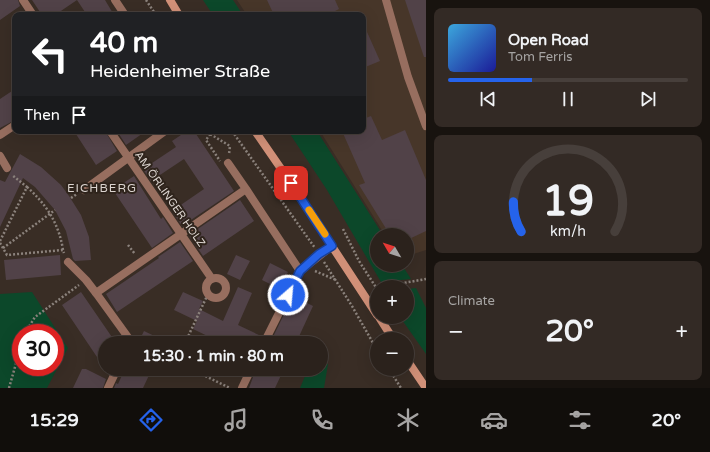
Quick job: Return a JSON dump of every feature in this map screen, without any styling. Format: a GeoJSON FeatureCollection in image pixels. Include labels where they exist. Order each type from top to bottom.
{"type":"FeatureCollection","features":[{"type":"Feature","properties":{"kind":"main road"},"geometry":{"type":"LineString","coordinates":[[170,0],[177,12]]}},
{"type":"Feature","properties":{"kind":"main road"},"geometry":{"type":"LineString","coordinates":[[257,134],[370,304]]}},
{"type":"Feature","properties":{"kind":"main road"},"geometry":{"type":"LineString","coordinates":[[414,370],[426,388]]}},
{"type":"Feature","properties":{"kind":"street"},"geometry":{"type":"LineString","coordinates":[[23,0],[31,12]]}},
{"type":"Feature","properties":{"kind":"street"},"geometry":{"type":"LineString","coordinates":[[115,0],[123,12]]}},
{"type":"Feature","properties":{"kind":"street"},"geometry":{"type":"LineString","coordinates":[[386,0],[408,77],[426,126]]}},
{"type":"Feature","properties":{"kind":"street"},"geometry":{"type":"LineString","coordinates":[[0,135],[12,127]]}},
{"type":"Feature","properties":{"kind":"street","name":"AM ÖRLINGER HOLZ"},"geometry":{"type":"LineString","coordinates":[[112,134],[212,279],[218,279],[226,285],[226,291],[221,297],[215,298],[208,294]]}},
{"type":"Feature","properties":{"kind":"street"},"geometry":{"type":"LineString","coordinates":[[84,190],[161,134]]}},
{"type":"Feature","properties":{"kind":"street"},"geometry":{"type":"LineString","coordinates":[[0,156],[7,168]]}},
{"type":"Feature","properties":{"kind":"street"},"geometry":{"type":"LineString","coordinates":[[228,163],[302,269]]}},
{"type":"Feature","properties":{"kind":"street"},"geometry":{"type":"LineString","coordinates":[[96,293],[246,189]]}},
{"type":"Feature","properties":{"kind":"street"},"geometry":{"type":"LineString","coordinates":[[268,336],[302,269],[319,254],[332,246]]}},
{"type":"Feature","properties":{"kind":"street"},"geometry":{"type":"LineString","coordinates":[[68,262],[86,280],[127,336]]}},
{"type":"Feature","properties":{"kind":"street"},"geometry":{"type":"LineString","coordinates":[[208,294],[206,289],[207,284],[212,279]]}},
{"type":"Feature","properties":{"kind":"street"},"geometry":{"type":"LineString","coordinates":[[108,388],[114,376]]}},
{"type":"Feature","properties":{"kind":"street"},"geometry":{"type":"LineString","coordinates":[[242,388],[248,376]]}},
{"type":"Feature","properties":{"kind":"path"},"geometry":{"type":"LineString","coordinates":[[146,0],[154,12]]}},
{"type":"Feature","properties":{"kind":"path"},"geometry":{"type":"LineString","coordinates":[[210,134],[230,146],[226,170],[206,140],[210,134]]}},
{"type":"Feature","properties":{"kind":"path"},"geometry":{"type":"LineString","coordinates":[[234,134],[319,254],[370,338]]}},
{"type":"Feature","properties":{"kind":"path"},"geometry":{"type":"LineString","coordinates":[[7,168],[12,176],[27,187],[50,213],[61,236],[63,250],[68,262]]}},
{"type":"Feature","properties":{"kind":"path"},"geometry":{"type":"LineString","coordinates":[[27,187],[0,242],[3,248],[7,255],[63,250]]}},
{"type":"Feature","properties":{"kind":"path"},"geometry":{"type":"LineString","coordinates":[[3,248],[55,210]]}},
{"type":"Feature","properties":{"kind":"path"},"geometry":{"type":"LineString","coordinates":[[343,229],[359,261],[371,280]]}},
{"type":"Feature","properties":{"kind":"path"},"geometry":{"type":"LineString","coordinates":[[302,269],[336,280]]}},
{"type":"Feature","properties":{"kind":"path"},"geometry":{"type":"LineString","coordinates":[[414,281],[426,279]]}},
{"type":"Feature","properties":{"kind":"path"},"geometry":{"type":"LineString","coordinates":[[31,324],[35,317],[86,280]]}},
{"type":"Feature","properties":{"kind":"path"},"geometry":{"type":"LineString","coordinates":[[188,336],[208,294]]}},
{"type":"Feature","properties":{"kind":"path"},"geometry":{"type":"LineString","coordinates":[[9,388],[12,376]]}},
{"type":"Feature","properties":{"kind":"path"},"geometry":{"type":"LineString","coordinates":[[205,376],[230,388]]}},
{"type":"Feature","properties":{"kind":"path"},"geometry":{"type":"LineString","coordinates":[[393,376],[401,388]]}},
{"type":"Feature","properties":{"kind":"shaded area"},"geometry":{"type":"Polygon","coordinates":[[[237,0],[426,0],[426,250],[414,254],[414,228],[381,228],[322,134],[366,134],[366,12],[245,12],[237,0]]]}},
{"type":"Feature","properties":{"kind":"green space"},"geometry":{"type":"Polygon","coordinates":[[[203,0],[233,0],[241,12],[211,12],[203,0]]]}},
{"type":"Feature","properties":{"kind":"green space"},"geometry":{"type":"Polygon","coordinates":[[[290,134],[319,134],[379,228],[370,228],[370,263],[327,190],[290,134]]]}},
{"type":"Feature","properties":{"kind":"green space"},"geometry":{"type":"Polygon","coordinates":[[[375,272],[406,272],[411,279],[401,280],[380,280],[375,272]]]}},
{"type":"Feature","properties":{"kind":"green space"},"geometry":{"type":"Polygon","coordinates":[[[414,288],[416,288],[426,308],[426,354],[414,337],[414,332],[411,332],[405,324],[414,324],[414,288]]]}},
{"type":"Feature","properties":{"kind":"green space"},"geometry":{"type":"Polygon","coordinates":[[[32,292],[53,324],[12,324],[12,376],[53,376],[47,388],[0,388],[0,294],[32,292]]]}},
{"type":"Feature","properties":{"kind":"green space"},"geometry":{"type":"Polygon","coordinates":[[[64,342],[68,348],[64,356],[64,342]]]}},
{"type":"Feature","properties":{"kind":"green space"},"geometry":{"type":"Polygon","coordinates":[[[305,376],[326,376],[324,388],[300,388],[305,376]]]}},
{"type":"Feature","properties":{"kind":"building"},"geometry":{"type":"Polygon","coordinates":[[[0,0],[18,0],[20,6],[0,20],[0,0]]]}},
{"type":"Feature","properties":{"kind":"building"},"geometry":{"type":"Polygon","coordinates":[[[32,0],[77,0],[59,12],[40,12],[32,0]]]}},
{"type":"Feature","properties":{"kind":"building"},"geometry":{"type":"Polygon","coordinates":[[[77,0],[105,0],[112,12],[85,12],[77,0]]]}},
{"type":"Feature","properties":{"kind":"building"},"geometry":{"type":"Polygon","coordinates":[[[267,0],[335,0],[339,9],[333,12],[273,12],[267,0]]]}},
{"type":"Feature","properties":{"kind":"building"},"geometry":{"type":"Polygon","coordinates":[[[405,0],[426,0],[426,57],[424,57],[405,0]]]}},
{"type":"Feature","properties":{"kind":"building"},"geometry":{"type":"Polygon","coordinates":[[[366,30],[380,61],[366,67],[366,30]]]}},
{"type":"Feature","properties":{"kind":"building"},"geometry":{"type":"Polygon","coordinates":[[[12,91],[12,122],[0,128],[0,99],[12,91]]]}},
{"type":"Feature","properties":{"kind":"building"},"geometry":{"type":"Polygon","coordinates":[[[371,116],[382,140],[405,130],[426,180],[426,231],[414,237],[414,228],[386,228],[359,185],[365,183],[343,134],[366,134],[366,118],[371,116]]]}},
{"type":"Feature","properties":{"kind":"building"},"geometry":{"type":"Polygon","coordinates":[[[76,134],[107,134],[117,151],[96,165],[76,134]]]}},
{"type":"Feature","properties":{"kind":"building"},"geometry":{"type":"Polygon","coordinates":[[[119,134],[142,134],[126,145],[119,134]]]}},
{"type":"Feature","properties":{"kind":"building"},"geometry":{"type":"Polygon","coordinates":[[[182,134],[196,134],[234,191],[182,226],[172,211],[204,189],[184,159],[151,181],[143,169],[176,147],[172,141],[182,134]]]}},
{"type":"Feature","properties":{"kind":"building"},"geometry":{"type":"Polygon","coordinates":[[[20,154],[41,167],[61,185],[69,196],[81,215],[89,237],[91,260],[75,261],[73,259],[66,231],[55,210],[35,187],[23,178],[0,227],[0,180],[5,182],[20,154]]]}},
{"type":"Feature","properties":{"kind":"building"},"geometry":{"type":"Polygon","coordinates":[[[134,176],[161,219],[163,217],[173,233],[152,248],[113,190],[134,176]]]}},
{"type":"Feature","properties":{"kind":"building"},"geometry":{"type":"Polygon","coordinates":[[[240,200],[254,221],[203,256],[189,235],[240,200]]]}},
{"type":"Feature","properties":{"kind":"building"},"geometry":{"type":"Polygon","coordinates":[[[180,242],[193,261],[117,312],[106,294],[180,242]]]}},
{"type":"Feature","properties":{"kind":"building"},"geometry":{"type":"Polygon","coordinates":[[[60,255],[61,275],[6,280],[4,260],[60,255]]]}},
{"type":"Feature","properties":{"kind":"building"},"geometry":{"type":"Polygon","coordinates":[[[236,255],[250,261],[240,280],[227,274],[236,255]]]}},
{"type":"Feature","properties":{"kind":"building"},"geometry":{"type":"Polygon","coordinates":[[[270,263],[288,272],[280,289],[262,280],[270,263]]]}},
{"type":"Feature","properties":{"kind":"building"},"geometry":{"type":"Polygon","coordinates":[[[238,287],[252,293],[238,325],[261,336],[208,336],[193,329],[197,321],[174,310],[183,292],[203,301],[199,309],[223,321],[238,287]]]}},
{"type":"Feature","properties":{"kind":"building"},"geometry":{"type":"Polygon","coordinates":[[[81,292],[111,336],[98,336],[98,356],[97,357],[62,305],[81,292]]]}},
{"type":"Feature","properties":{"kind":"building"},"geometry":{"type":"Polygon","coordinates":[[[293,296],[313,306],[299,336],[273,336],[293,296]]]}},
{"type":"Feature","properties":{"kind":"building"},"geometry":{"type":"Polygon","coordinates":[[[144,331],[154,336],[142,336],[144,331]]]}},
{"type":"Feature","properties":{"kind":"building"},"geometry":{"type":"Polygon","coordinates":[[[82,369],[86,369],[106,379],[103,388],[73,388],[82,369]]]}},
{"type":"Feature","properties":{"kind":"building"},"geometry":{"type":"Polygon","coordinates":[[[122,376],[149,376],[143,388],[114,388],[116,383],[118,384],[122,376]]]}},
{"type":"Feature","properties":{"kind":"building"},"geometry":{"type":"Polygon","coordinates":[[[253,376],[281,376],[275,388],[249,388],[253,376]]]}},
{"type":"Feature","properties":{"kind":"slow traffic"},"geometry":{"type":"LineString","coordinates":[[309,210],[325,234]]}},
{"type":"Feature","properties":{"kind":"district","name":"EICHBERG"},"geometry":{"type":"Point","coordinates":[102,188]}},
{"type":"Feature","properties":{"kind":"route"},"geometry":{"type":"LineString","coordinates":[[288,295],[300,271],[319,254],[332,246],[291,183]]}}]}
